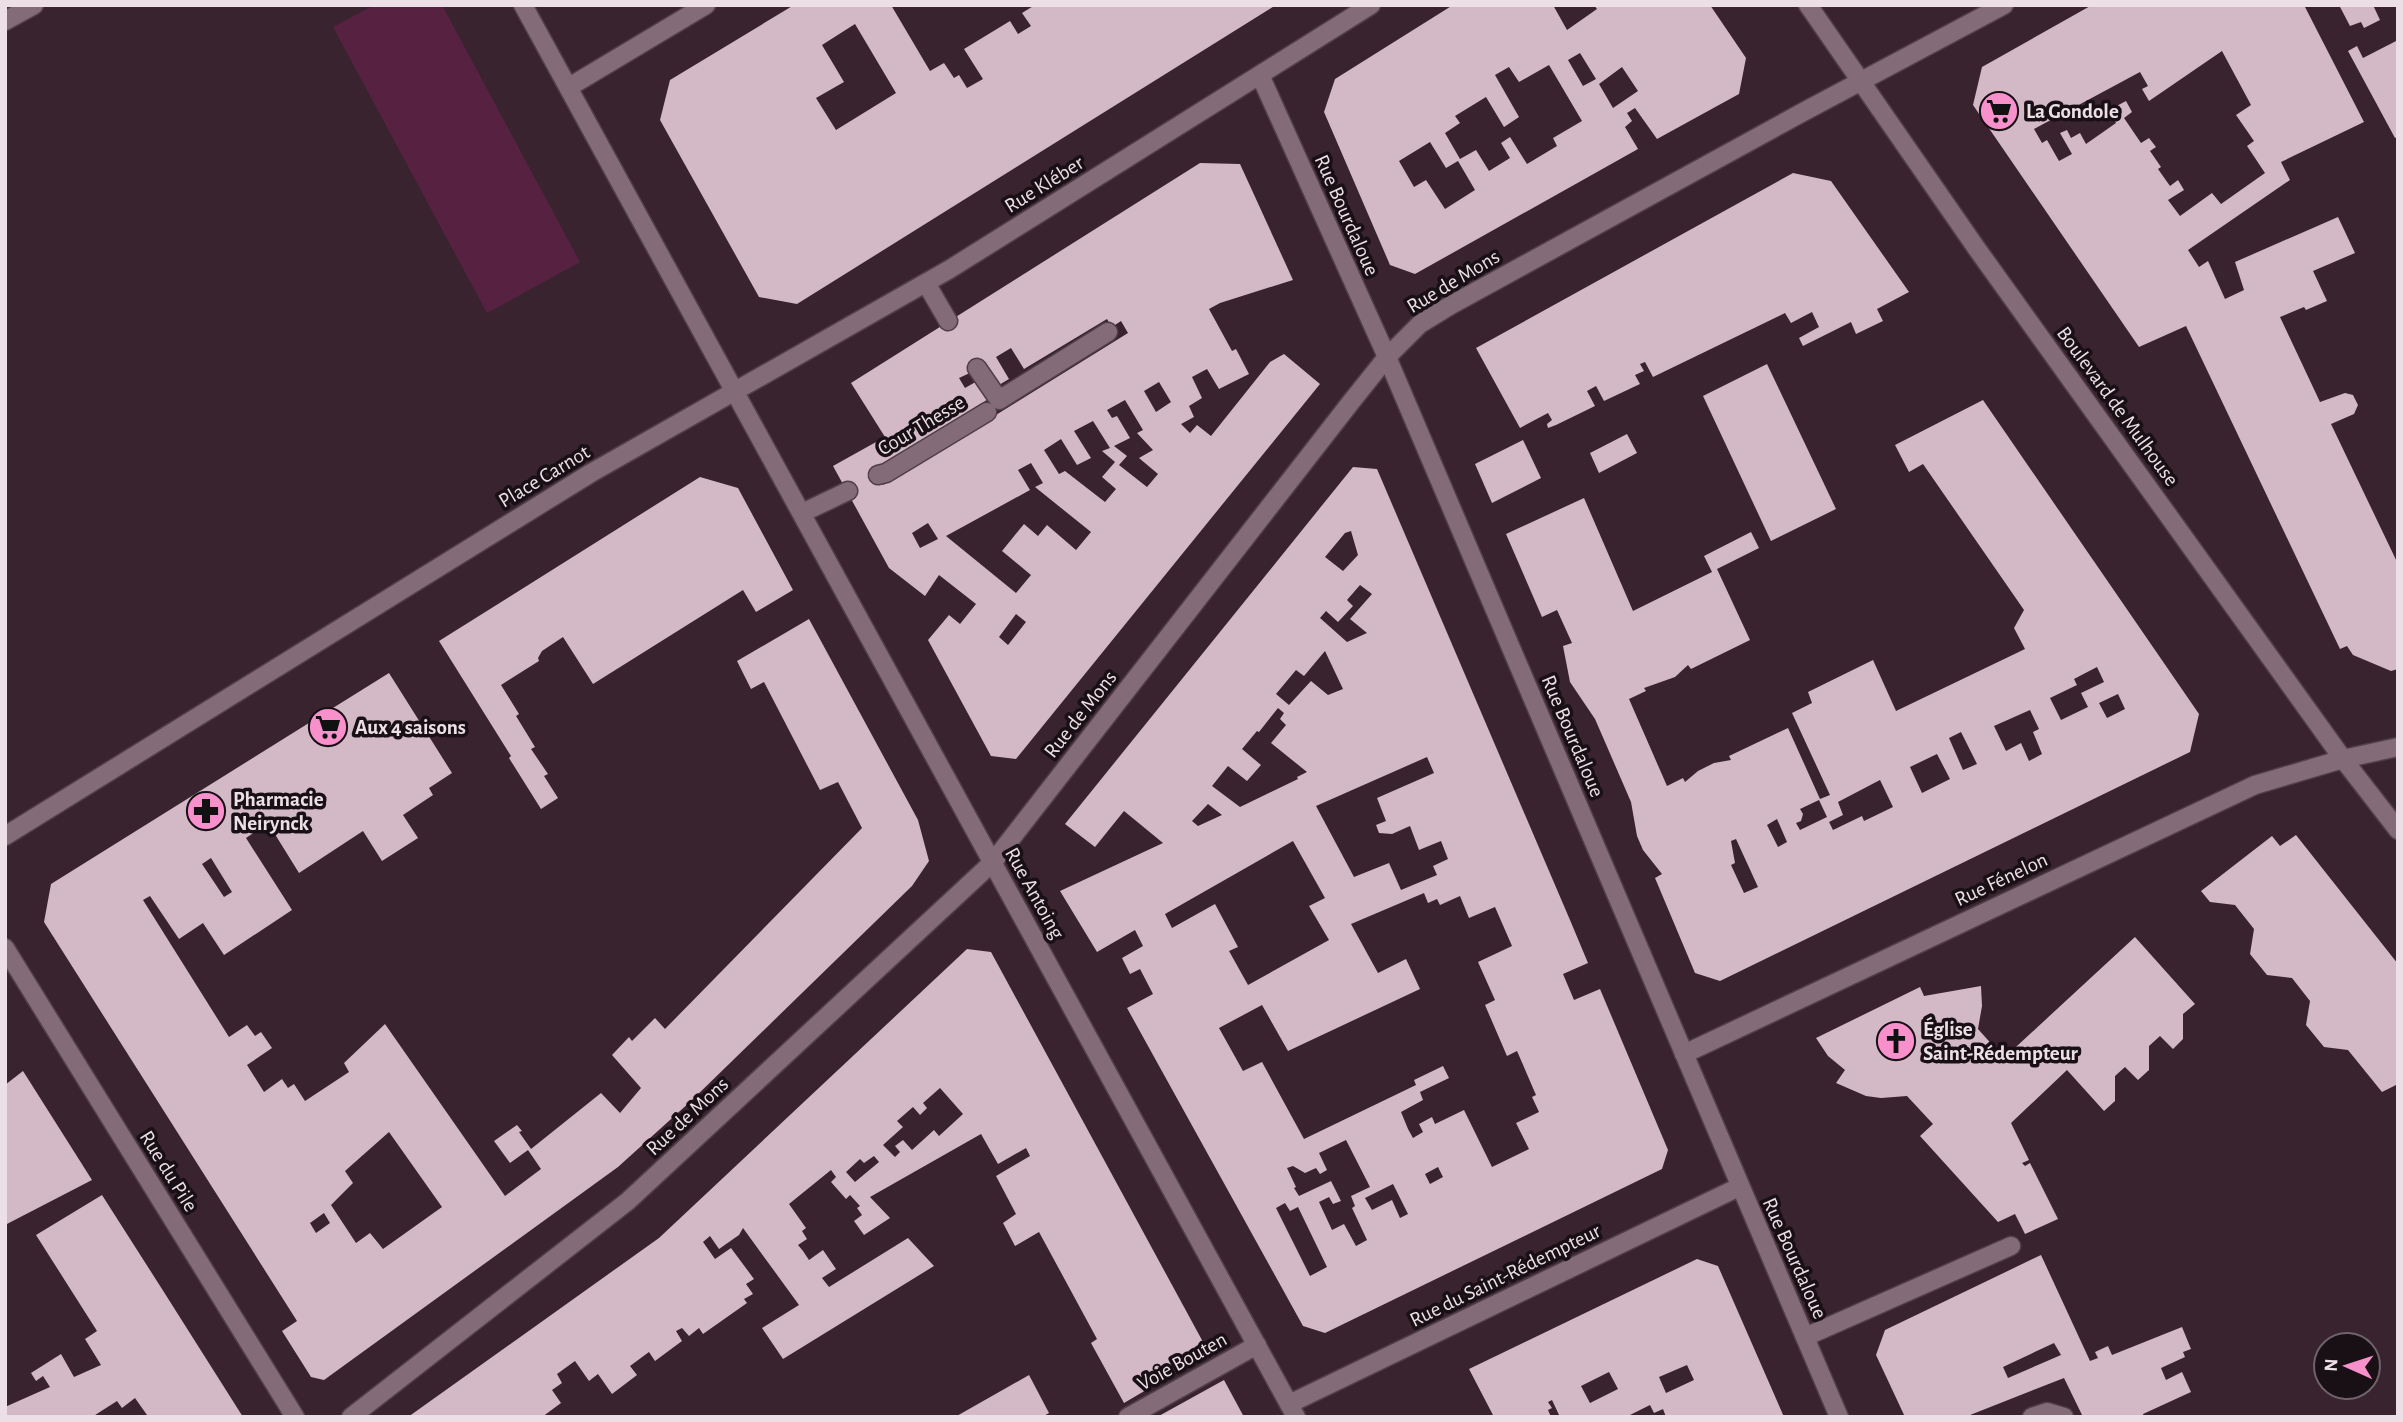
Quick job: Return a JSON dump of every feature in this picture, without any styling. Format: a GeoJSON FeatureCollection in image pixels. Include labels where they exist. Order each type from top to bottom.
{"type":"FeatureCollection","features":[{"type":"Feature","properties":{"kind":"street"},"geometry":{"type":"LineString","coordinates":[[5,22],[34,5]]}},
{"type":"Feature","properties":{"kind":"street"},"geometry":{"type":"LineString","coordinates":[[523,5],[735,390]]}},
{"type":"Feature","properties":{"kind":"street"},"geometry":{"type":"LineString","coordinates":[[569,87],[706,5]]}},
{"type":"Feature","properties":{"kind":"street","name":"Rue Kléber"},"geometry":{"type":"LineString","coordinates":[[735,390],[926,283],[1371,5]]}},
{"type":"Feature","properties":{"kind":"street","name":"Boulevard de Mulhouse"},"geometry":{"type":"LineString","coordinates":[[1808,5],[1977,249],[2343,759],[2398,830]]}},
{"type":"Feature","properties":{"kind":"street","name":"Rue de Mons"},"geometry":{"type":"LineString","coordinates":[[351,1417],[628,1201],[993,862],[1387,357],[1420,324],[1860,81],[2004,5]]}},
{"type":"Feature","properties":{"kind":"street","name":"Rue Bourdaloue"},"geometry":{"type":"LineString","coordinates":[[1260,75],[1387,357],[1739,1188],[1839,1417]]}},
{"type":"Feature","properties":{"kind":"street"},"geometry":{"type":"LineString","coordinates":[[926,283],[948,321]]}},
{"type":"Feature","properties":{"kind":"street"},"geometry":{"type":"LineString","coordinates":[[977,368],[999,400],[1108,332]]}},
{"type":"Feature","properties":{"kind":"street","name":"Rue Antoing"},"geometry":{"type":"LineString","coordinates":[[735,390],[1293,1411]]}},
{"type":"Feature","properties":{"kind":"street","name":"Place Carnot"},"geometry":{"type":"LineString","coordinates":[[5,836],[592,473],[735,390]]}},
{"type":"Feature","properties":{"kind":"street","name":"Cour Thesse"},"geometry":{"type":"LineString","coordinates":[[878,475],[887,473],[986,412]]}},
{"type":"Feature","properties":{"kind":"street"},"geometry":{"type":"LineString","coordinates":[[802,513],[848,491]]}},
{"type":"Feature","properties":{"kind":"street","name":"Rue Fénelon"},"geometry":{"type":"LineString","coordinates":[[1684,1054],[2255,785],[2343,759],[2398,747]]}},
{"type":"Feature","properties":{"kind":"street","name":"Rue du Pile"},"geometry":{"type":"LineString","coordinates":[[5,948],[295,1417]]}},
{"type":"Feature","properties":{"kind":"street","name":"Rue du Saint-Rédempteur"},"geometry":{"type":"LineString","coordinates":[[1293,1411],[1739,1188]]}},
{"type":"Feature","properties":{"kind":"street"},"geometry":{"type":"LineString","coordinates":[[1805,1338],[2011,1247]]}},
{"type":"Feature","properties":{"kind":"street","name":"Voie Bouten"},"geometry":{"type":"LineString","coordinates":[[1128,1417],[1257,1345]]}},
{"type":"Feature","properties":{"kind":"street"},"geometry":{"type":"LineString","coordinates":[[2032,1417],[2047,1412],[2064,1417]]}},
{"type":"Feature","properties":{"kind":"shaded area"},"geometry":{"type":"Polygon","coordinates":[[[374,5],[442,5],[580,262],[487,313],[333,27],[374,5]]]}},
{"type":"Feature","properties":{"kind":"building"},"geometry":{"type":"Polygon","coordinates":[[[794,5],[891,5],[930,71],[944,63],[954,78],[959,75],[967,88],[983,79],[964,49],[1010,21],[1018,34],[1031,26],[1022,13],[1035,5],[1276,5],[797,304],[759,297],[660,120],[670,80],[794,5]],[[855,24],[822,45],[844,82],[816,98],[836,130],[896,93],[855,24]]]}},
{"type":"Feature","properties":{"kind":"building"},"geometry":{"type":"Polygon","coordinates":[[[1453,5],[1553,5],[1567,30],[1597,9],[1594,5],[1710,5],[1746,58],[1739,94],[1657,139],[1635,108],[1627,113],[1632,121],[1625,127],[1638,149],[1415,274],[1390,265],[1324,112],[1335,79],[1453,5]],[[1580,53],[1568,60],[1583,86],[1596,79],[1580,53]],[[1549,65],[1519,82],[1509,67],[1495,75],[1519,117],[1504,127],[1486,97],[1455,116],[1460,123],[1445,133],[1460,159],[1476,150],[1489,171],[1510,158],[1501,143],[1510,137],[1527,164],[1557,146],[1553,138],[1582,121],[1549,65]],[[1622,67],[1599,84],[1613,108],[1638,91],[1622,67]],[[1430,142],[1399,161],[1414,187],[1426,180],[1445,209],[1475,190],[1458,161],[1446,168],[1430,142]]]}},
{"type":"Feature","properties":{"kind":"building"},"geometry":{"type":"Polygon","coordinates":[[[2092,5],[2304,5],[2364,122],[2281,162],[2290,180],[2188,250],[2199,267],[2208,261],[2225,299],[2244,290],[2235,262],[2338,217],[2355,253],[2313,271],[2327,301],[2280,317],[2320,402],[2345,393],[2353,395],[2358,405],[2354,414],[2331,424],[2398,564],[2398,669],[2391,671],[2353,655],[2347,646],[2340,649],[2186,326],[2139,347],[1973,105],[1982,67],[2092,5]],[[2222,51],[2149,101],[2142,89],[2148,86],[2140,72],[2034,129],[2042,143],[2047,140],[2059,161],[2072,154],[2060,133],[2067,130],[2071,138],[2080,133],[2086,144],[2116,123],[2109,110],[2126,101],[2132,112],[2124,118],[2141,143],[2149,138],[2156,147],[2150,151],[2170,186],[2178,180],[2184,190],[2168,200],[2180,216],[2212,193],[2221,204],[2265,173],[2247,146],[2254,141],[2236,115],[2251,105],[2222,51]]]}},
{"type":"Feature","properties":{"kind":"building"},"geometry":{"type":"Polygon","coordinates":[[[2339,5],[2373,5],[2380,20],[2364,28],[2361,22],[2350,26],[2339,5]]]}},
{"type":"Feature","properties":{"kind":"building"},"geometry":{"type":"Polygon","coordinates":[[[2398,40],[2398,137],[2395,138],[2348,51],[2357,46],[2363,58],[2398,40]]]}},
{"type":"Feature","properties":{"kind":"building"},"geometry":{"type":"Polygon","coordinates":[[[1200,163],[1240,164],[1293,280],[1209,309],[1232,351],[1236,349],[1249,374],[1219,389],[1207,369],[1192,377],[1202,398],[1189,406],[1194,417],[1181,424],[1190,433],[1197,425],[1211,436],[1270,362],[1284,354],[1320,384],[1016,759],[991,756],[928,640],[949,615],[960,624],[976,604],[939,575],[925,596],[889,568],[833,466],[885,437],[851,383],[1200,163]],[[1107,319],[1024,369],[1011,348],[996,357],[1009,379],[994,388],[974,371],[959,378],[965,388],[979,380],[990,398],[874,470],[883,485],[1128,333],[1121,321],[1112,327],[1107,319]],[[1159,382],[1144,391],[1156,412],[1171,402],[1159,382]],[[1125,400],[1107,410],[1112,418],[1117,416],[1130,438],[1114,446],[1127,456],[1119,465],[1147,487],[1158,474],[1139,458],[1153,450],[1137,433],[1143,430],[1125,400]],[[1093,421],[1074,431],[1091,458],[1077,465],[1061,439],[1044,450],[1059,474],[1065,471],[1105,502],[1116,489],[1102,477],[1115,462],[1102,451],[1110,448],[1093,421]],[[1031,463],[1018,470],[1030,490],[946,536],[1016,593],[1031,575],[1002,551],[1024,524],[1038,536],[1047,525],[1076,550],[1091,532],[1035,487],[1043,483],[1031,463]],[[928,523],[912,533],[920,548],[938,539],[928,523]],[[1016,614],[999,637],[1008,645],[1026,622],[1016,614]]]}},
{"type":"Feature","properties":{"kind":"building"},"geometry":{"type":"Polygon","coordinates":[[[1793,173],[1831,181],[1909,292],[1877,309],[1883,321],[1856,334],[1851,322],[1803,346],[1799,338],[1819,327],[1812,312],[1791,323],[1785,313],[1653,377],[1645,362],[1640,364],[1644,371],[1635,375],[1640,384],[1604,401],[1596,386],[1587,391],[1595,406],[1556,425],[1548,428],[1547,424],[1552,420],[1548,413],[1520,428],[1476,348],[1793,173]]]}},
{"type":"Feature","properties":{"kind":"building"},"geometry":{"type":"Polygon","coordinates":[[[1767,364],[1836,509],[1771,541],[1703,396],[1767,364]]]}},
{"type":"Feature","properties":{"kind":"building"},"geometry":{"type":"Polygon","coordinates":[[[1983,400],[2199,714],[2190,752],[1720,981],[1695,973],[1655,878],[1662,874],[1643,850],[1637,836],[1631,802],[1605,742],[1595,719],[1570,682],[1563,646],[1572,643],[1557,610],[1542,617],[1506,534],[1584,498],[1633,611],[1712,572],[1704,556],[1751,532],[1759,548],[1717,569],[1750,640],[1691,669],[1688,665],[1675,677],[1644,688],[1646,691],[1629,699],[1667,786],[1683,778],[1685,782],[1714,763],[1731,760],[1729,756],[1788,728],[1820,799],[1830,795],[1792,713],[1812,703],[1808,692],[1873,660],[1896,711],[2025,649],[2014,628],[2024,610],[1923,464],[1909,472],[1895,445],[1983,400]],[[2097,667],[2074,679],[2077,685],[2050,698],[2061,720],[2088,707],[2081,693],[2104,682],[2097,667]],[[2118,694],[2099,703],[2107,718],[2125,709],[2118,694]],[[2030,710],[1994,726],[2006,751],[2021,743],[2029,761],[2042,754],[2033,732],[2039,729],[2030,710]],[[1961,732],[1949,738],[1963,770],[1977,764],[1961,732]],[[1937,754],[1910,767],[1922,793],[1950,779],[1937,754]],[[1880,780],[1838,802],[1843,815],[1829,822],[1833,830],[1862,816],[1864,821],[1893,807],[1880,780]],[[1819,800],[1800,809],[1803,814],[1801,821],[1796,823],[1800,830],[1827,817],[1819,800]],[[1777,819],[1767,825],[1778,847],[1787,842],[1777,819]],[[1736,839],[1731,841],[1735,863],[1731,865],[1744,893],[1758,887],[1736,839]]]}},
{"type":"Feature","properties":{"kind":"building"},"geometry":{"type":"Polygon","coordinates":[[[1627,434],[1637,453],[1599,473],[1590,453],[1627,434]]]}},
{"type":"Feature","properties":{"kind":"building"},"geometry":{"type":"Polygon","coordinates":[[[1523,440],[1541,478],[1492,503],[1475,464],[1523,440]]]}},
{"type":"Feature","properties":{"kind":"building"},"geometry":{"type":"Polygon","coordinates":[[[1353,467],[1377,469],[1588,963],[1563,974],[1574,1000],[1600,989],[1668,1150],[1662,1169],[1325,1333],[1303,1326],[1127,1008],[1153,994],[1140,969],[1130,974],[1122,958],[1143,946],[1135,930],[1097,952],[1060,891],[1163,843],[1124,811],[1095,847],[1065,824],[1353,467]],[[1351,531],[1345,533],[1325,557],[1343,571],[1358,555],[1351,531]],[[1360,585],[1347,600],[1353,606],[1338,622],[1326,611],[1320,618],[1347,642],[1367,633],[1350,619],[1372,594],[1360,585]],[[1325,651],[1304,676],[1296,670],[1276,694],[1289,705],[1311,681],[1328,695],[1343,689],[1325,651]],[[1278,708],[1242,749],[1261,765],[1247,781],[1228,766],[1212,786],[1240,807],[1307,772],[1271,743],[1286,725],[1280,719],[1284,713],[1278,708]],[[1427,757],[1316,806],[1354,877],[1389,863],[1401,890],[1437,875],[1433,866],[1448,859],[1441,841],[1419,850],[1410,826],[1392,834],[1379,833],[1376,825],[1386,821],[1377,798],[1434,773],[1427,757]],[[1208,804],[1192,821],[1198,826],[1222,815],[1208,804]],[[1293,841],[1165,914],[1172,928],[1215,904],[1238,947],[1229,951],[1248,985],[1329,940],[1309,906],[1325,898],[1293,841]],[[1424,893],[1351,924],[1378,973],[1406,959],[1420,989],[1288,1051],[1262,1005],[1219,1028],[1243,1071],[1262,1062],[1304,1139],[1416,1085],[1414,1080],[1443,1066],[1449,1078],[1420,1092],[1423,1100],[1401,1112],[1413,1138],[1423,1132],[1419,1124],[1432,1117],[1435,1124],[1464,1110],[1492,1167],[1529,1149],[1516,1123],[1539,1112],[1532,1097],[1536,1095],[1517,1051],[1507,1056],[1485,1005],[1495,1000],[1478,962],[1512,946],[1495,907],[1469,918],[1460,896],[1440,905],[1437,899],[1428,903],[1424,893]],[[1346,1140],[1319,1153],[1327,1170],[1320,1174],[1316,1168],[1305,1173],[1293,1166],[1287,1168],[1299,1196],[1331,1181],[1341,1201],[1333,1204],[1329,1197],[1319,1202],[1332,1230],[1344,1224],[1356,1246],[1367,1240],[1352,1208],[1355,1206],[1351,1196],[1370,1187],[1346,1140]],[[1438,1167],[1425,1174],[1430,1184],[1443,1177],[1438,1167]],[[1393,1184],[1365,1198],[1372,1210],[1392,1200],[1400,1218],[1408,1214],[1393,1184]],[[1285,1203],[1276,1208],[1310,1276],[1327,1267],[1298,1207],[1290,1211],[1285,1203]]]}},
{"type":"Feature","properties":{"kind":"building"},"geometry":{"type":"Polygon","coordinates":[[[700,477],[738,488],[793,590],[756,612],[743,590],[593,684],[563,637],[542,651],[539,661],[501,685],[519,714],[516,716],[535,747],[531,749],[548,774],[544,776],[558,798],[541,809],[439,641],[700,477]]]}},
{"type":"Feature","properties":{"kind":"building"},"geometry":{"type":"Polygon","coordinates":[[[809,619],[918,820],[929,861],[912,886],[691,1101],[618,1167],[324,1380],[311,1377],[282,1331],[297,1321],[44,922],[51,884],[389,673],[452,773],[429,788],[433,795],[403,815],[418,838],[382,861],[363,831],[299,873],[268,823],[246,838],[292,910],[224,955],[203,923],[179,939],[150,896],[143,900],[229,1037],[247,1025],[255,1036],[261,1032],[272,1048],[247,1065],[264,1092],[282,1079],[288,1088],[294,1084],[305,1101],[349,1072],[344,1063],[385,1024],[505,1196],[541,1169],[528,1150],[510,1163],[494,1141],[517,1125],[531,1149],[601,1093],[620,1113],[641,1088],[612,1055],[629,1037],[632,1041],[655,1018],[665,1029],[862,828],[838,782],[820,790],[764,682],[751,689],[737,661],[809,619]],[[211,858],[202,864],[224,897],[232,892],[211,858]],[[389,1132],[345,1171],[353,1183],[331,1205],[356,1243],[370,1233],[383,1249],[442,1207],[389,1132]],[[324,1213],[310,1223],[316,1233],[330,1223],[324,1213]]]}},
{"type":"Feature","properties":{"kind":"building"},"geometry":{"type":"Polygon","coordinates":[[[2296,835],[2398,964],[2398,1084],[2382,1092],[2348,1050],[2324,1047],[2306,1025],[2310,1001],[2292,978],[2267,975],[2250,954],[2254,929],[2235,905],[2210,902],[2201,891],[2272,836],[2280,846],[2296,835]]]}},
{"type":"Feature","properties":{"kind":"building"},"geometry":{"type":"Polygon","coordinates":[[[2135,937],[2195,1004],[2183,1014],[2183,1039],[2173,1049],[2160,1036],[2149,1046],[2149,1070],[2138,1080],[2125,1067],[2115,1076],[2115,1101],[2104,1111],[2067,1070],[2011,1123],[2029,1160],[2022,1163],[2025,1166],[2030,1163],[2058,1219],[2025,1234],[2015,1214],[1998,1222],[1920,1136],[1933,1124],[1907,1096],[1866,1096],[1836,1083],[1845,1070],[1828,1056],[1816,1038],[1920,987],[1924,996],[1981,986],[1982,1006],[1978,1029],[2004,1058],[2135,937]]]}},
{"type":"Feature","properties":{"kind":"building"},"geometry":{"type":"Polygon","coordinates":[[[967,949],[991,952],[1209,1353],[1124,1403],[1091,1343],[1097,1339],[1039,1232],[1015,1246],[1003,1223],[1016,1214],[996,1176],[1030,1156],[1026,1148],[998,1164],[981,1134],[870,1197],[890,1218],[864,1235],[854,1221],[862,1215],[857,1208],[860,1206],[850,1195],[846,1199],[831,1182],[836,1177],[831,1170],[789,1204],[806,1228],[802,1231],[807,1239],[798,1245],[809,1260],[823,1250],[836,1269],[822,1278],[829,1287],[908,1238],[934,1266],[783,1359],[762,1328],[799,1305],[743,1228],[739,1235],[719,1249],[710,1236],[703,1242],[715,1259],[731,1248],[754,1279],[746,1284],[753,1294],[744,1299],[747,1303],[703,1334],[699,1328],[689,1336],[682,1328],[676,1331],[682,1341],[655,1361],[649,1352],[630,1366],[637,1375],[612,1394],[598,1374],[589,1381],[575,1361],[557,1374],[562,1383],[552,1390],[561,1403],[542,1417],[408,1417],[659,1238],[967,949]],[[940,1088],[923,1103],[927,1108],[920,1115],[913,1107],[897,1121],[903,1127],[883,1145],[895,1157],[900,1152],[895,1146],[903,1140],[912,1150],[934,1130],[939,1136],[963,1114],[940,1088]],[[874,1156],[864,1163],[860,1159],[846,1172],[855,1182],[879,1162],[874,1156]]]}},
{"type":"Feature","properties":{"kind":"building"},"geometry":{"type":"Polygon","coordinates":[[[23,1071],[92,1180],[5,1225],[5,1085],[23,1071]]]}},
{"type":"Feature","properties":{"kind":"building"},"geometry":{"type":"Polygon","coordinates":[[[102,1195],[243,1417],[143,1417],[147,1415],[135,1398],[122,1408],[117,1401],[92,1417],[5,1417],[5,1407],[50,1387],[43,1376],[36,1381],[31,1373],[61,1354],[74,1377],[101,1365],[85,1339],[97,1331],[36,1235],[102,1195]]]}},
{"type":"Feature","properties":{"kind":"building"},"geometry":{"type":"Polygon","coordinates":[[[2041,1255],[2090,1361],[2098,1358],[2095,1352],[2108,1346],[2112,1355],[2182,1327],[2191,1349],[2183,1352],[2185,1357],[2161,1368],[2166,1380],[2182,1372],[2191,1392],[2143,1414],[2144,1417],[2083,1417],[2064,1378],[1965,1417],[1905,1417],[1876,1355],[1885,1330],[2041,1255]],[[2054,1343],[2003,1367],[2008,1378],[2061,1355],[2054,1343]]]}},
{"type":"Feature","properties":{"kind":"building"},"geometry":{"type":"Polygon","coordinates":[[[1697,1259],[1718,1266],[1784,1417],[1666,1417],[1663,1409],[1654,1413],[1650,1405],[1626,1417],[1560,1417],[1552,1400],[1548,1402],[1552,1408],[1548,1410],[1551,1417],[1494,1417],[1469,1369],[1697,1259]],[[1687,1365],[1659,1377],[1666,1393],[1694,1380],[1687,1365]],[[1609,1372],[1581,1386],[1590,1403],[1618,1389],[1609,1372]]]}},
{"type":"Feature","properties":{"kind":"building"},"geometry":{"type":"Polygon","coordinates":[[[1029,1375],[1049,1413],[1042,1417],[955,1417],[1029,1375]]]}},
{"type":"Feature","properties":{"kind":"building"},"geometry":{"type":"Polygon","coordinates":[[[1224,1380],[1244,1417],[1157,1417],[1224,1380]]]}},
{"type":"Feature","properties":{"kind":"place","name":"La Gondole"},"geometry":{"type":"Point","coordinates":[1999,111]}},
{"type":"Feature","properties":{"kind":"place","name":"Aux 4 saisons"},"geometry":{"type":"Point","coordinates":[328,727]}},
{"type":"Feature","properties":{"kind":"place","name":"Pharmacie Neirynck"},"geometry":{"type":"Point","coordinates":[206,811]}},
{"type":"Feature","properties":{"kind":"place","name":"Église Saint-Rédempteur"},"geometry":{"type":"Point","coordinates":[1896,1041]}}]}
